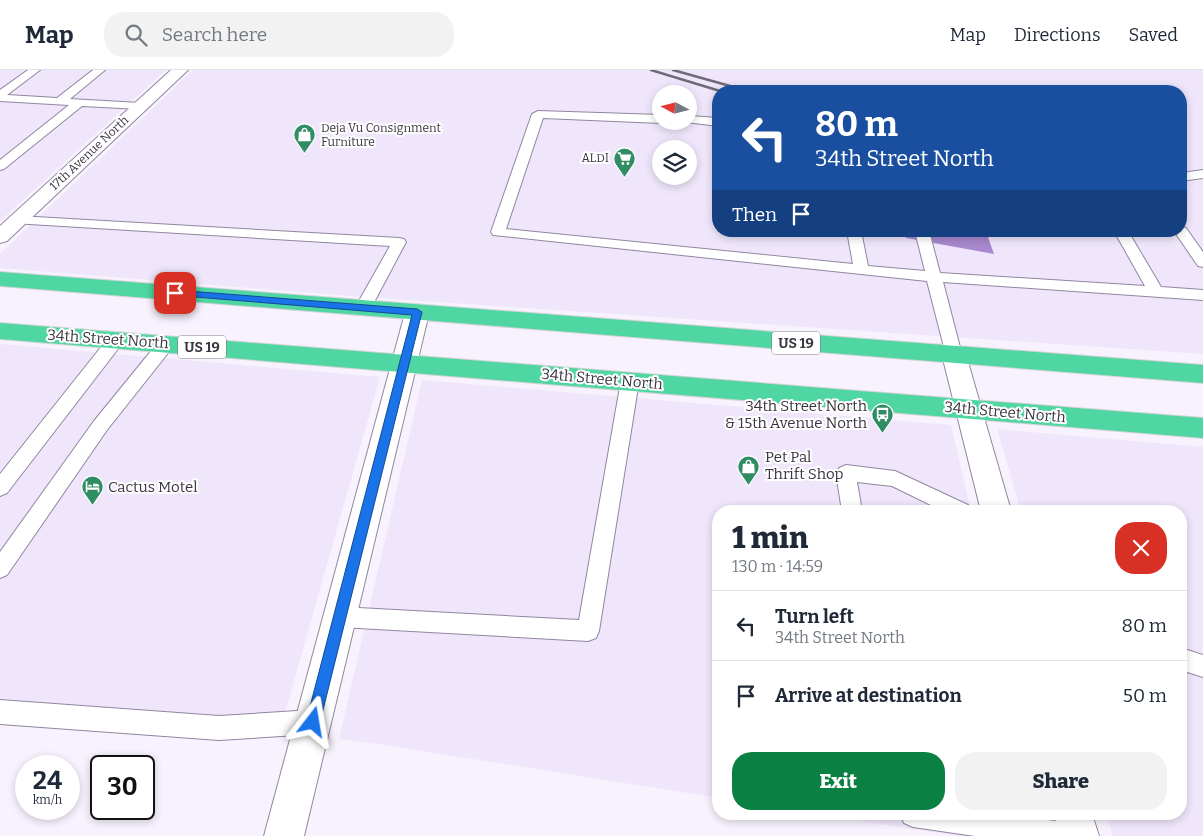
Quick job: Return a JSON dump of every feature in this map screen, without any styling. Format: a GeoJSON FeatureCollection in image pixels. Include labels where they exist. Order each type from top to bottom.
{"type":"FeatureCollection","features":[{"type":"Feature","properties":{"kind":"highway","name":"US 19"},"geometry":{"type":"LineString","coordinates":[[0,279],[1203,374]]}},
{"type":"Feature","properties":{"kind":"highway","name":"34th Street North"},"geometry":{"type":"LineString","coordinates":[[0,331],[1203,428]]}},
{"type":"Feature","properties":{"kind":"street","name":"17th Avenue North"},"geometry":{"type":"LineString","coordinates":[[0,237],[180,70]]}},
{"type":"Feature","properties":{"kind":"street"},"geometry":{"type":"LineString","coordinates":[[284,836],[417,312]]}},
{"type":"Feature","properties":{"kind":"street"},"geometry":{"type":"LineString","coordinates":[[954,355],[994,505]]}},
{"type":"Feature","properties":{"kind":"street"},"geometry":{"type":"LineString","coordinates":[[1075,820],[1079,836]]}},
{"type":"Feature","properties":{"kind":"lane"},"geometry":{"type":"LineString","coordinates":[[0,96],[35,70]]}},
{"type":"Feature","properties":{"kind":"lane"},"geometry":{"type":"LineString","coordinates":[[60,101],[100,70]]}},
{"type":"Feature","properties":{"kind":"lane"},"geometry":{"type":"LineString","coordinates":[[0,96],[140,106]]}},
{"type":"Feature","properties":{"kind":"lane"},"geometry":{"type":"LineString","coordinates":[[0,166],[80,102]]}},
{"type":"Feature","properties":{"kind":"lane"},"geometry":{"type":"LineString","coordinates":[[652,119],[538,114],[498,232],[934,277],[1203,295]]}},
{"type":"Feature","properties":{"kind":"lane"},"geometry":{"type":"LineString","coordinates":[[698,121],[712,122]]}},
{"type":"Feature","properties":{"kind":"lane"},"geometry":{"type":"LineString","coordinates":[[1187,176],[1203,174]]}},
{"type":"Feature","properties":{"kind":"lane"},"geometry":{"type":"LineString","coordinates":[[18,220],[398,242],[363,308]]}},
{"type":"Feature","properties":{"kind":"lane"},"geometry":{"type":"LineString","coordinates":[[855,237],[861,270]]}},
{"type":"Feature","properties":{"kind":"lane"},"geometry":{"type":"LineString","coordinates":[[924,237],[954,355]]}},
{"type":"Feature","properties":{"kind":"lane"},"geometry":{"type":"LineString","coordinates":[[1125,237],[1156,292]]}},
{"type":"Feature","properties":{"kind":"lane"},"geometry":{"type":"LineString","coordinates":[[1185,237],[1203,263]]}},
{"type":"Feature","properties":{"kind":"lane"},"geometry":{"type":"LineString","coordinates":[[0,488],[115,341]]}},
{"type":"Feature","properties":{"kind":"lane"},"geometry":{"type":"LineString","coordinates":[[0,569],[78,454],[132,382],[166,344]]}},
{"type":"Feature","properties":{"kind":"lane"},"geometry":{"type":"LineString","coordinates":[[340,617],[588,631],[630,382]]}},
{"type":"Feature","properties":{"kind":"lane"},"geometry":{"type":"LineString","coordinates":[[851,505],[846,473],[895,480],[947,505]]}},
{"type":"Feature","properties":{"kind":"lane"},"geometry":{"type":"LineString","coordinates":[[1187,661],[1203,666]]}},
{"type":"Feature","properties":{"kind":"lane"},"geometry":{"type":"LineString","coordinates":[[0,712],[219,728],[313,722]]}},
{"type":"Feature","properties":{"kind":"lane"},"geometry":{"type":"LineString","coordinates":[[955,820],[1068,836]]}},
{"type":"Feature","properties":{"kind":"shaded area"},"geometry":{"type":"Polygon","coordinates":[[[0,70],[166,70],[0,221],[0,70]]]}},
{"type":"Feature","properties":{"kind":"shaded area"},"geometry":{"type":"Polygon","coordinates":[[[193,70],[1203,70],[1203,354],[350,296],[0,268],[0,254],[193,70]]]}},
{"type":"Feature","properties":{"kind":"shaded area"},"geometry":{"type":"Polygon","coordinates":[[[988,237],[994,254],[906,238],[988,237]]]}},
{"type":"Feature","properties":{"kind":"shaded area"},"geometry":{"type":"Polygon","coordinates":[[[0,344],[380,377],[279,734],[0,709],[0,344]]]}},
{"type":"Feature","properties":{"kind":"shaded area"},"geometry":{"type":"Polygon","coordinates":[[[422,380],[951,425],[970,505],[712,505],[712,797],[339,739],[422,380]]]}},
{"type":"Feature","properties":{"kind":"shaded area"},"geometry":{"type":"Polygon","coordinates":[[[997,429],[1203,447],[1203,836],[1113,836],[1108,820],[1187,820],[1187,505],[1019,505],[997,429]]]}},
{"type":"Feature","properties":{"kind":"shaded area"},"geometry":{"type":"Polygon","coordinates":[[[855,820],[1042,820],[1046,836],[957,836],[855,820]]]}},
{"type":"Feature","properties":{"kind":"railway"},"geometry":{"type":"LineString","coordinates":[[651,70],[712,89]]}},
{"type":"Feature","properties":{"kind":"railway"},"geometry":{"type":"LineString","coordinates":[[673,70],[727,85]]}},
{"type":"Feature","properties":{"kind":"place","name":"Deja Vu Consignment Furniture"},"geometry":{"type":"Point","coordinates":[305,154]}},
{"type":"Feature","properties":{"kind":"place","name":"ALDI"},"geometry":{"type":"Point","coordinates":[625,177]}},
{"type":"Feature","properties":{"kind":"place","name":"34th Street North & 15th Avenue North"},"geometry":{"type":"Point","coordinates":[883,434]}},
{"type":"Feature","properties":{"kind":"place","name":"Pet Pal Thrift Shop"},"geometry":{"type":"Point","coordinates":[749,485]}},
{"type":"Feature","properties":{"kind":"place","name":"Cactus Motel"},"geometry":{"type":"Point","coordinates":[92,506]}},
{"type":"Feature","properties":{"kind":"route"},"geometry":{"type":"LineString","coordinates":[[175,293],[417,312],[313,722]]}}]}
